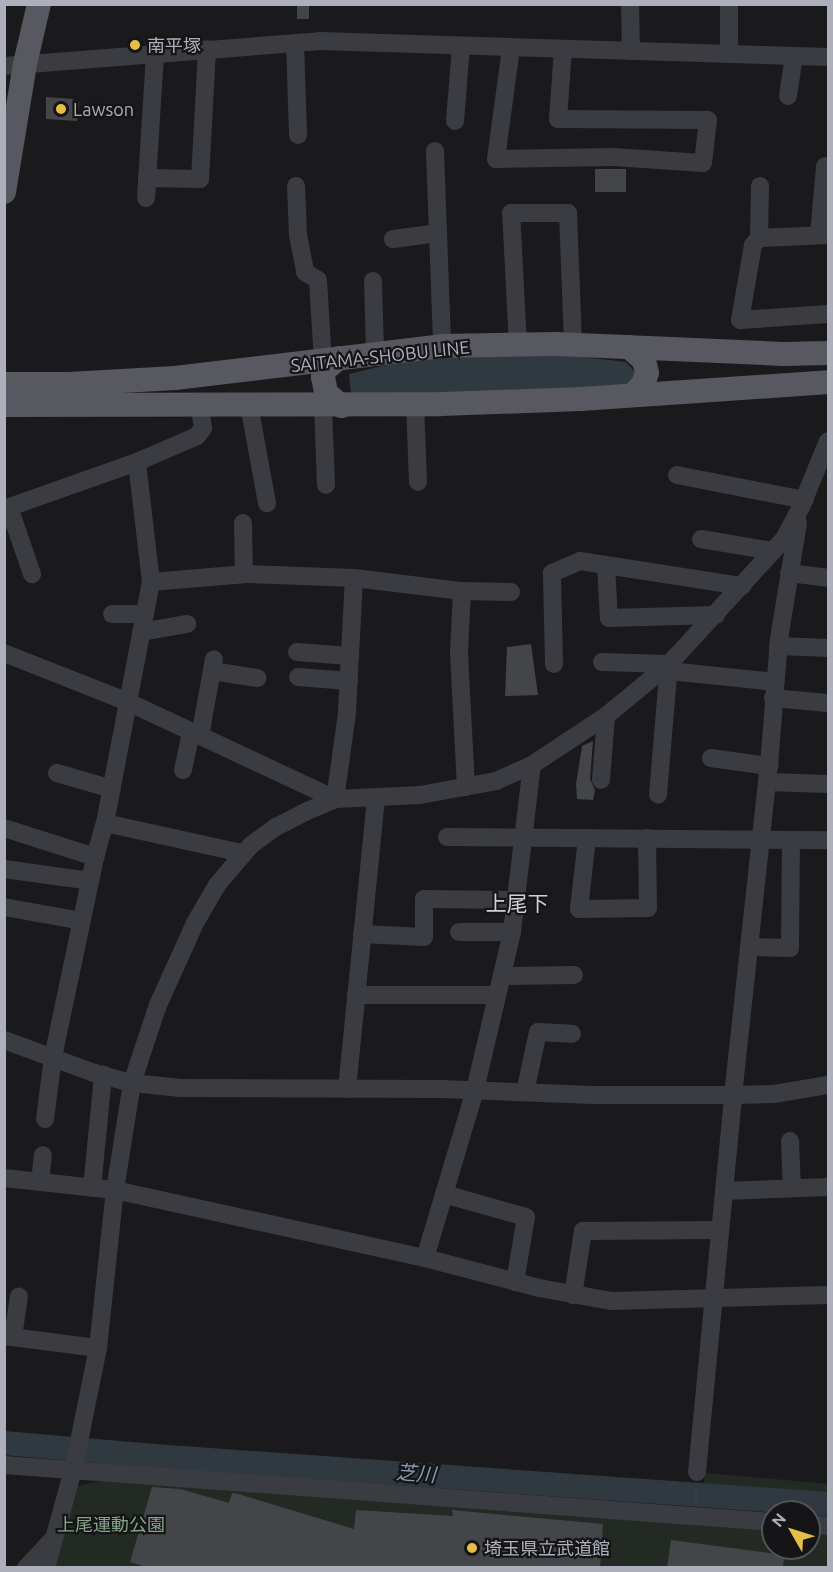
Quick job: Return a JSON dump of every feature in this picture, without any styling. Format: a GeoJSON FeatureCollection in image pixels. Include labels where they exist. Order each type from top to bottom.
{"type":"FeatureCollection","features":[{"type":"Feature","properties":{"kind":"main road"},"geometry":{"type":"LineString","coordinates":[[4,192],[15,65],[39,4]]}},
{"type":"Feature","properties":{"kind":"main road","name":"SAITAMA-SHOBU LINE"},"geometry":{"type":"LineString","coordinates":[[4,384],[69,384],[165,378],[442,346],[573,345],[783,354],[828,353]]}},
{"type":"Feature","properties":{"kind":"main road"},"geometry":{"type":"LineString","coordinates":[[629,347],[644,360],[646,373],[643,384],[634,394]]}},
{"type":"Feature","properties":{"kind":"main road"},"geometry":{"type":"LineString","coordinates":[[331,360],[322,377],[332,406]]}},
{"type":"Feature","properties":{"kind":"main road"},"geometry":{"type":"LineString","coordinates":[[4,405],[415,404],[580,399],[828,382]]}},
{"type":"Feature","properties":{"kind":"street"},"geometry":{"type":"LineString","coordinates":[[630,4],[631,51]]}},
{"type":"Feature","properties":{"kind":"street"},"geometry":{"type":"LineString","coordinates":[[729,4],[729,54]]}},
{"type":"Feature","properties":{"kind":"street"},"geometry":{"type":"LineString","coordinates":[[15,65],[295,43],[828,57]]}},
{"type":"Feature","properties":{"kind":"street"},"geometry":{"type":"LineString","coordinates":[[295,43],[298,135]]}},
{"type":"Feature","properties":{"kind":"street"},"geometry":{"type":"LineString","coordinates":[[455,122],[461,46]]}},
{"type":"Feature","properties":{"kind":"street"},"geometry":{"type":"LineString","coordinates":[[511,48],[496,159],[613,157],[703,163],[708,120],[558,119],[563,49]]}},
{"type":"Feature","properties":{"kind":"street"},"geometry":{"type":"LineString","coordinates":[[147,178],[200,178],[207,49]]}},
{"type":"Feature","properties":{"kind":"street"},"geometry":{"type":"LineString","coordinates":[[146,198],[155,54]]}},
{"type":"Feature","properties":{"kind":"street"},"geometry":{"type":"LineString","coordinates":[[788,96],[794,56]]}},
{"type":"Feature","properties":{"kind":"street"},"geometry":{"type":"LineString","coordinates":[[435,151],[442,346]]}},
{"type":"Feature","properties":{"kind":"street"},"geometry":{"type":"LineString","coordinates":[[759,238],[824,235],[825,166]]}},
{"type":"Feature","properties":{"kind":"street"},"geometry":{"type":"LineString","coordinates":[[297,186],[298,235],[306,272],[318,280],[331,360]]}},
{"type":"Feature","properties":{"kind":"street"},"geometry":{"type":"LineString","coordinates":[[760,186],[759,238],[753,245],[741,320],[828,314]]}},
{"type":"Feature","properties":{"kind":"street"},"geometry":{"type":"LineString","coordinates":[[518,345],[511,213],[568,213],[573,345]]}},
{"type":"Feature","properties":{"kind":"street"},"geometry":{"type":"LineString","coordinates":[[393,239],[438,233]]}},
{"type":"Feature","properties":{"kind":"street"},"geometry":{"type":"LineString","coordinates":[[373,281],[375,354]]}},
{"type":"Feature","properties":{"kind":"street"},"geometry":{"type":"LineString","coordinates":[[32,574],[7,508],[137,462],[197,436],[203,428],[199,403]]}},
{"type":"Feature","properties":{"kind":"street"},"geometry":{"type":"LineString","coordinates":[[415,404],[418,482]]}},
{"type":"Feature","properties":{"kind":"street"},"geometry":{"type":"LineString","coordinates":[[249,405],[267,503]]}},
{"type":"Feature","properties":{"kind":"street"},"geometry":{"type":"LineString","coordinates":[[326,485],[332,406]]}},
{"type":"Feature","properties":{"kind":"street"},"geometry":{"type":"LineString","coordinates":[[45,1568],[74,1469],[98,1348],[115,1190],[132,1083],[158,1005],[195,923],[217,885],[242,853],[276,827],[335,799],[420,795],[496,781],[532,765],[606,716],[669,668],[784,539],[803,503],[828,441]]}},
{"type":"Feature","properties":{"kind":"street"},"geometry":{"type":"LineString","coordinates":[[45,1119],[53,1057],[95,857],[105,823],[151,582],[137,462]]}},
{"type":"Feature","properties":{"kind":"street"},"geometry":{"type":"LineString","coordinates":[[677,475],[803,503]]}},
{"type":"Feature","properties":{"kind":"street"},"geometry":{"type":"LineString","coordinates":[[697,1472],[759,839],[768,774],[778,646],[803,503]]}},
{"type":"Feature","properties":{"kind":"street"},"geometry":{"type":"LineString","coordinates":[[243,523],[244,574]]}},
{"type":"Feature","properties":{"kind":"street"},"geometry":{"type":"LineString","coordinates":[[701,539],[773,551]]}},
{"type":"Feature","properties":{"kind":"street"},"geometry":{"type":"LineString","coordinates":[[554,664],[552,573],[580,561],[742,586]]}},
{"type":"Feature","properties":{"kind":"street"},"geometry":{"type":"LineString","coordinates":[[606,565],[609,618],[716,615]]}},
{"type":"Feature","properties":{"kind":"street"},"geometry":{"type":"LineString","coordinates":[[789,573],[828,578]]}},
{"type":"Feature","properties":{"kind":"street"},"geometry":{"type":"LineString","coordinates":[[151,582],[244,574],[354,578],[462,591],[511,592]]}},
{"type":"Feature","properties":{"kind":"street"},"geometry":{"type":"LineString","coordinates":[[335,799],[349,681],[354,578]]}},
{"type":"Feature","properties":{"kind":"street"},"geometry":{"type":"LineString","coordinates":[[462,591],[459,652],[466,787]]}},
{"type":"Feature","properties":{"kind":"street"},"geometry":{"type":"LineString","coordinates":[[112,614],[143,623],[187,624]]}},
{"type":"Feature","properties":{"kind":"street"},"geometry":{"type":"LineString","coordinates":[[778,646],[828,648]]}},
{"type":"Feature","properties":{"kind":"street"},"geometry":{"type":"LineString","coordinates":[[297,652],[350,656]]}},
{"type":"Feature","properties":{"kind":"street"},"geometry":{"type":"LineString","coordinates":[[7,659],[128,702],[335,799]]}},
{"type":"Feature","properties":{"kind":"street"},"geometry":{"type":"LineString","coordinates":[[602,662],[669,668],[828,704]]}},
{"type":"Feature","properties":{"kind":"street"},"geometry":{"type":"LineString","coordinates":[[183,770],[213,665],[257,678]]}},
{"type":"Feature","properties":{"kind":"street"},"geometry":{"type":"LineString","coordinates":[[658,795],[669,668]]}},
{"type":"Feature","properties":{"kind":"street"},"geometry":{"type":"LineString","coordinates":[[298,677],[349,681]]}},
{"type":"Feature","properties":{"kind":"street"},"geometry":{"type":"LineString","coordinates":[[601,780],[606,716]]}},
{"type":"Feature","properties":{"kind":"street"},"geometry":{"type":"LineString","coordinates":[[711,758],[768,774],[828,784]]}},
{"type":"Feature","properties":{"kind":"street"},"geometry":{"type":"LineString","coordinates":[[425,1258],[475,1090],[512,932],[532,765]]}},
{"type":"Feature","properties":{"kind":"street"},"geometry":{"type":"LineString","coordinates":[[57,773],[112,789]]}},
{"type":"Feature","properties":{"kind":"street"},"geometry":{"type":"LineString","coordinates":[[347,1089],[376,797]]}},
{"type":"Feature","properties":{"kind":"street"},"geometry":{"type":"LineString","coordinates":[[105,823],[242,853]]}},
{"type":"Feature","properties":{"kind":"street"},"geometry":{"type":"LineString","coordinates":[[4,828],[95,857]]}},
{"type":"Feature","properties":{"kind":"street"},"geometry":{"type":"LineString","coordinates":[[447,837],[828,840]]}},
{"type":"Feature","properties":{"kind":"street"},"geometry":{"type":"LineString","coordinates":[[587,838],[579,909],[648,908],[647,838]]}},
{"type":"Feature","properties":{"kind":"street"},"geometry":{"type":"LineString","coordinates":[[750,946],[790,948],[791,840]]}},
{"type":"Feature","properties":{"kind":"street"},"geometry":{"type":"LineString","coordinates":[[4,869],[90,881]]}},
{"type":"Feature","properties":{"kind":"street"},"geometry":{"type":"LineString","coordinates":[[362,934],[424,937],[424,899],[516,900]]}},
{"type":"Feature","properties":{"kind":"street"},"geometry":{"type":"LineString","coordinates":[[4,907],[82,921]]}},
{"type":"Feature","properties":{"kind":"street"},"geometry":{"type":"LineString","coordinates":[[459,932],[512,932]]}},
{"type":"Feature","properties":{"kind":"street"},"geometry":{"type":"LineString","coordinates":[[501,976],[574,975]]}},
{"type":"Feature","properties":{"kind":"street"},"geometry":{"type":"LineString","coordinates":[[356,995],[497,995]]}},
{"type":"Feature","properties":{"kind":"street"},"geometry":{"type":"LineString","coordinates":[[525,1092],[538,1032],[572,1034]]}},
{"type":"Feature","properties":{"kind":"street"},"geometry":{"type":"LineString","coordinates":[[4,1040],[132,1083],[181,1088],[733,1095],[774,1094],[828,1085]]}},
{"type":"Feature","properties":{"kind":"street"},"geometry":{"type":"LineString","coordinates":[[92,1188],[103,1075]]}},
{"type":"Feature","properties":{"kind":"street"},"geometry":{"type":"LineString","coordinates":[[790,1141],[792,1188]]}},
{"type":"Feature","properties":{"kind":"street"},"geometry":{"type":"LineString","coordinates":[[40,1182],[43,1155]]}},
{"type":"Feature","properties":{"kind":"street"},"geometry":{"type":"LineString","coordinates":[[4,1178],[115,1190],[425,1258],[573,1295],[611,1301],[828,1295]]}},
{"type":"Feature","properties":{"kind":"street"},"geometry":{"type":"LineString","coordinates":[[724,1191],[828,1187]]}},
{"type":"Feature","properties":{"kind":"street"},"geometry":{"type":"LineString","coordinates":[[444,1194],[526,1217],[515,1282]]}},
{"type":"Feature","properties":{"kind":"street"},"geometry":{"type":"LineString","coordinates":[[573,1295],[583,1231],[720,1230]]}},
{"type":"Feature","properties":{"kind":"street"},"geometry":{"type":"LineString","coordinates":[[19,1296],[9,1337],[98,1348]]}},
{"type":"Feature","properties":{"kind":"street"},"geometry":{"type":"LineString","coordinates":[[4,1465],[761,1520]]}},
{"type":"Feature","properties":{"kind":"street"},"geometry":{"type":"LineString","coordinates":[[26,1568],[53,1540]]}},
{"type":"Feature","properties":{"kind":"path"},"geometry":{"type":"LineString","coordinates":[[695,1502],[697,1472]]}},
{"type":"Feature","properties":{"kind":"green space"},"geometry":{"type":"Polygon","coordinates":[[[705,1473],[828,1484],[826,1503],[821,1502],[821,1500],[703,1492],[705,1473]]]}},
{"type":"Feature","properties":{"kind":"green space","name":"上尾運動公園"},"geometry":{"type":"Polygon","coordinates":[[[111,1479],[761,1529],[761,1560],[821,1560],[821,1533],[828,1534],[828,1568],[51,1568],[77,1486],[111,1479]]]}},
{"type":"Feature","properties":{"kind":"green space"},"geometry":{"type":"Polygon","coordinates":[[[701,1497],[761,1501],[761,1512],[701,1507],[701,1497]]]}},
{"type":"Feature","properties":{"kind":"green space"},"geometry":{"type":"Polygon","coordinates":[[[821,1506],[828,1506],[828,1517],[821,1517],[821,1506]]]}},
{"type":"Feature","properties":{"kind":"shaded area"},"geometry":{"type":"Polygon","coordinates":[[[473,354],[553,354],[610,360],[626,362],[636,373],[626,388],[351,395],[349,374],[411,359],[473,354]]]}},
{"type":"Feature","properties":{"kind":"building"},"geometry":{"type":"Polygon","coordinates":[[[297,4],[309,4],[309,19],[297,19],[297,4]]]}},
{"type":"Feature","properties":{"kind":"building"},"geometry":{"type":"Polygon","coordinates":[[[46,97],[73,99],[73,102],[79,102],[77,121],[46,119],[46,97]]]}},
{"type":"Feature","properties":{"kind":"building"},"geometry":{"type":"Polygon","coordinates":[[[595,169],[626,169],[626,192],[595,192],[595,169]]]}},
{"type":"Feature","properties":{"kind":"building"},"geometry":{"type":"Polygon","coordinates":[[[531,644],[538,695],[505,696],[507,647],[531,644]]]}},
{"type":"Feature","properties":{"kind":"building"},"geometry":{"type":"Polygon","coordinates":[[[593,741],[590,779],[595,790],[593,800],[577,799],[576,784],[582,746],[593,741]]]}},
{"type":"Feature","properties":{"kind":"building"},"geometry":{"type":"Polygon","coordinates":[[[152,1487],[180,1489],[229,1503],[232,1493],[238,1494],[354,1529],[356,1510],[453,1516],[452,1510],[603,1524],[600,1568],[149,1568],[130,1562],[152,1487]]]}},
{"type":"Feature","properties":{"kind":"building"},"geometry":{"type":"Polygon","coordinates":[[[671,1540],[761,1552],[761,1560],[784,1560],[783,1568],[667,1568],[671,1540]]]}},
{"type":"Feature","properties":{"kind":"waterway","name":"芝川"},"geometry":{"type":"LineString","coordinates":[[4,1443],[168,1457],[828,1504]]}},
{"type":"Feature","properties":{"kind":"place","name":"南平塚"},"geometry":{"type":"Point","coordinates":[135,45]}},
{"type":"Feature","properties":{"kind":"place","name":"Lawson"},"geometry":{"type":"Point","coordinates":[61,109]}},
{"type":"Feature","properties":{"kind":"place","name":"埼玉県立武道館"},"geometry":{"type":"Point","coordinates":[472,1548]}},
{"type":"Feature","properties":{"kind":"district","name":"上尾下"},"geometry":{"type":"Point","coordinates":[517,903]}}]}
